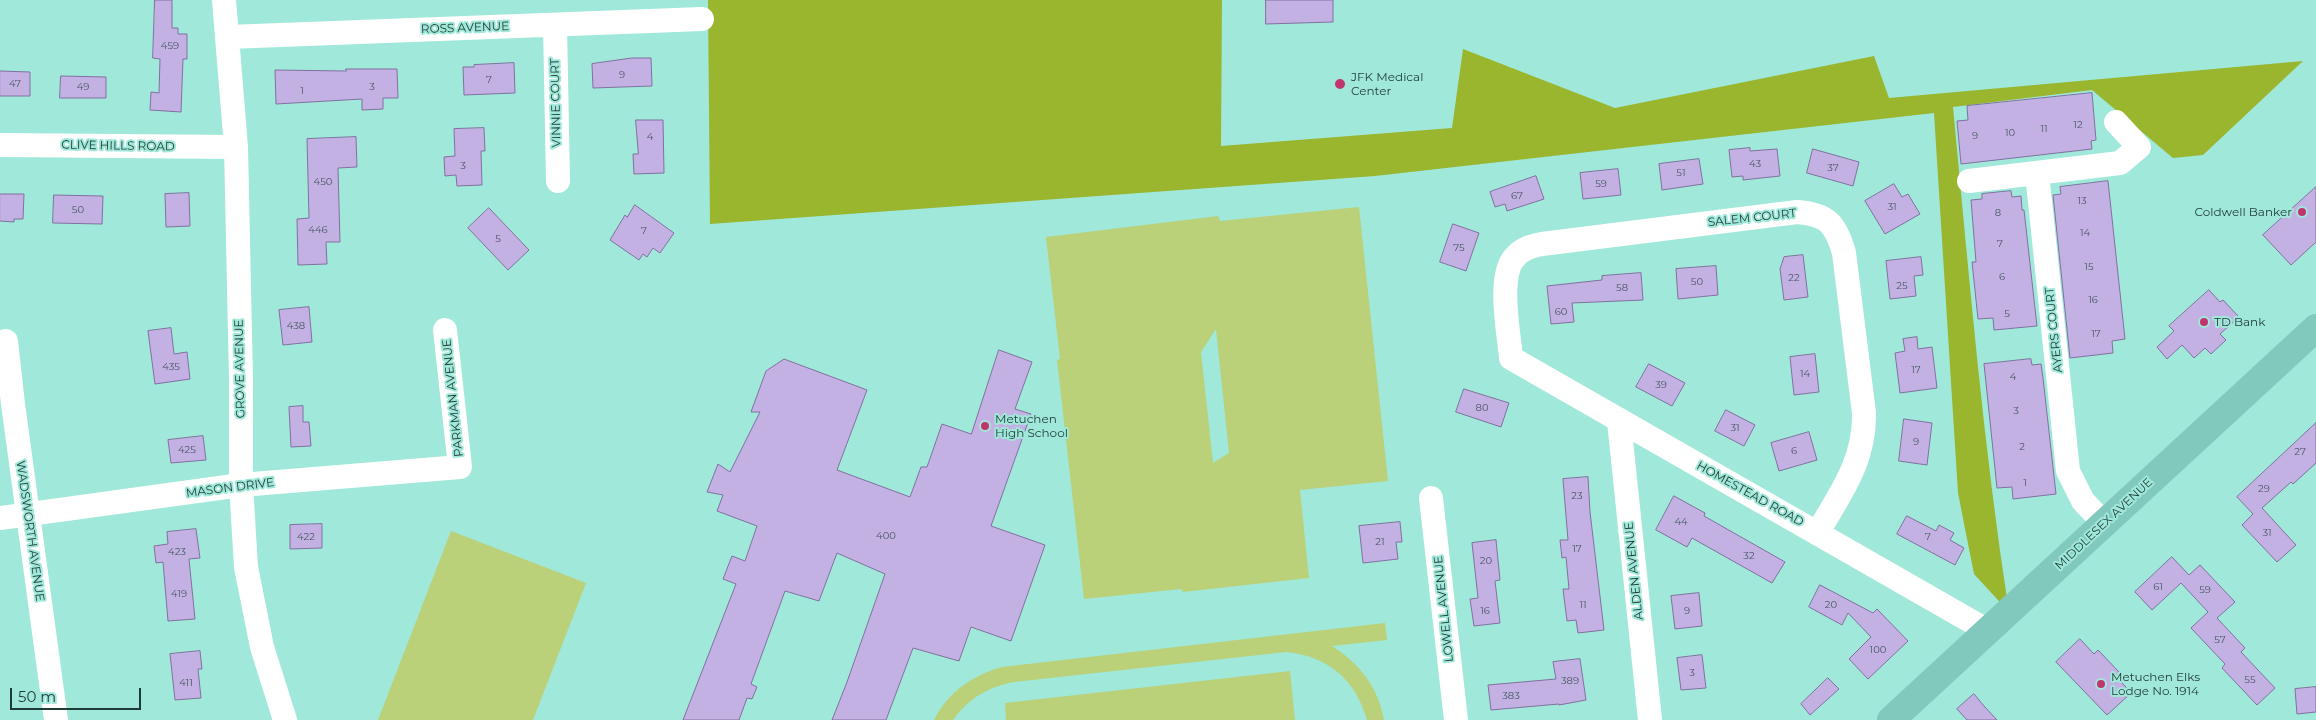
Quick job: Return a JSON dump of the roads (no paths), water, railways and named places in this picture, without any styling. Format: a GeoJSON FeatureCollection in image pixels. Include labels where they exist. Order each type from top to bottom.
{"type":"FeatureCollection","features":[{"type":"Feature","properties":{"kind":"main road","name":"MIDDLESEX AVENUE"},"geometry":{"type":"LineString","coordinates":[[1891,720],[2316,328]]}},
{"type":"Feature","properties":{"kind":"street","name":"GROVE AVENUE"},"geometry":{"type":"LineString","coordinates":[[225,4],[236,147],[241,361],[241,485],[246,567],[266,663],[285,720]]}},
{"type":"Feature","properties":{"kind":"street","name":"ROSS AVENUE"},"geometry":{"type":"LineString","coordinates":[[228,37],[702,19]]}},
{"type":"Feature","properties":{"kind":"street","name":"VINNIE COURT"},"geometry":{"type":"LineString","coordinates":[[554,25],[558,181]]}},
{"type":"Feature","properties":{"kind":"street"},"geometry":{"type":"LineString","coordinates":[[1969,181],[2120,164],[2139,147],[2116,122]]}},
{"type":"Feature","properties":{"kind":"street","name":"CLIVE HILLS ROAD"},"geometry":{"type":"LineString","coordinates":[[0,145],[236,147]]}},
{"type":"Feature","properties":{"kind":"street","name":"AYERS COURT"},"geometry":{"type":"LineString","coordinates":[[2037,173],[2068,471],[2083,501],[2110,518]]}},
{"type":"Feature","properties":{"kind":"street","name":"SALEM COURT"},"geometry":{"type":"LineString","coordinates":[[1512,358],[1505,283],[1508,267],[1515,257],[1526,248],[1542,244],[1796,212],[1814,213],[1828,220],[1836,229],[1844,253],[1864,413],[1864,434],[1854,469],[1818,532]]}},
{"type":"Feature","properties":{"kind":"street","name":"PARKMAN AVENUE"},"geometry":{"type":"LineString","coordinates":[[445,330],[460,467]]}},
{"type":"Feature","properties":{"kind":"street","name":"WADSWORTH AVENUE"},"geometry":{"type":"LineString","coordinates":[[6,341],[56,720]]}},
{"type":"Feature","properties":{"kind":"street","name":"HOMESTEAD ROAD"},"geometry":{"type":"LineString","coordinates":[[1512,358],[1619,421],[1988,630]]}},
{"type":"Feature","properties":{"kind":"street","name":"ALDEN AVENUE"},"geometry":{"type":"LineString","coordinates":[[1619,421],[1650,720]]}},
{"type":"Feature","properties":{"kind":"street","name":"MASON DRIVE"},"geometry":{"type":"LineString","coordinates":[[0,518],[241,485],[460,467]]}},
{"type":"Feature","properties":{"kind":"street","name":"LOWELL AVENUE"},"geometry":{"type":"LineString","coordinates":[[1431,498],[1456,720]]}},
{"type":"Feature","properties":{"kind":"place","name":"JFK Medical Center"},"geometry":{"type":"Point","coordinates":[1340,84]}},
{"type":"Feature","properties":{"kind":"place","name":"Coldwell Banker"},"geometry":{"type":"Point","coordinates":[2302,212]}},
{"type":"Feature","properties":{"kind":"place","name":"TD Bank"},"geometry":{"type":"Point","coordinates":[2204,322]}},
{"type":"Feature","properties":{"kind":"place","name":"Metuchen High School"},"geometry":{"type":"Point","coordinates":[985,426]}},
{"type":"Feature","properties":{"kind":"place","name":"Metuchen Elks Lodge No. 1914"},"geometry":{"type":"Point","coordinates":[2101,684]}}]}
